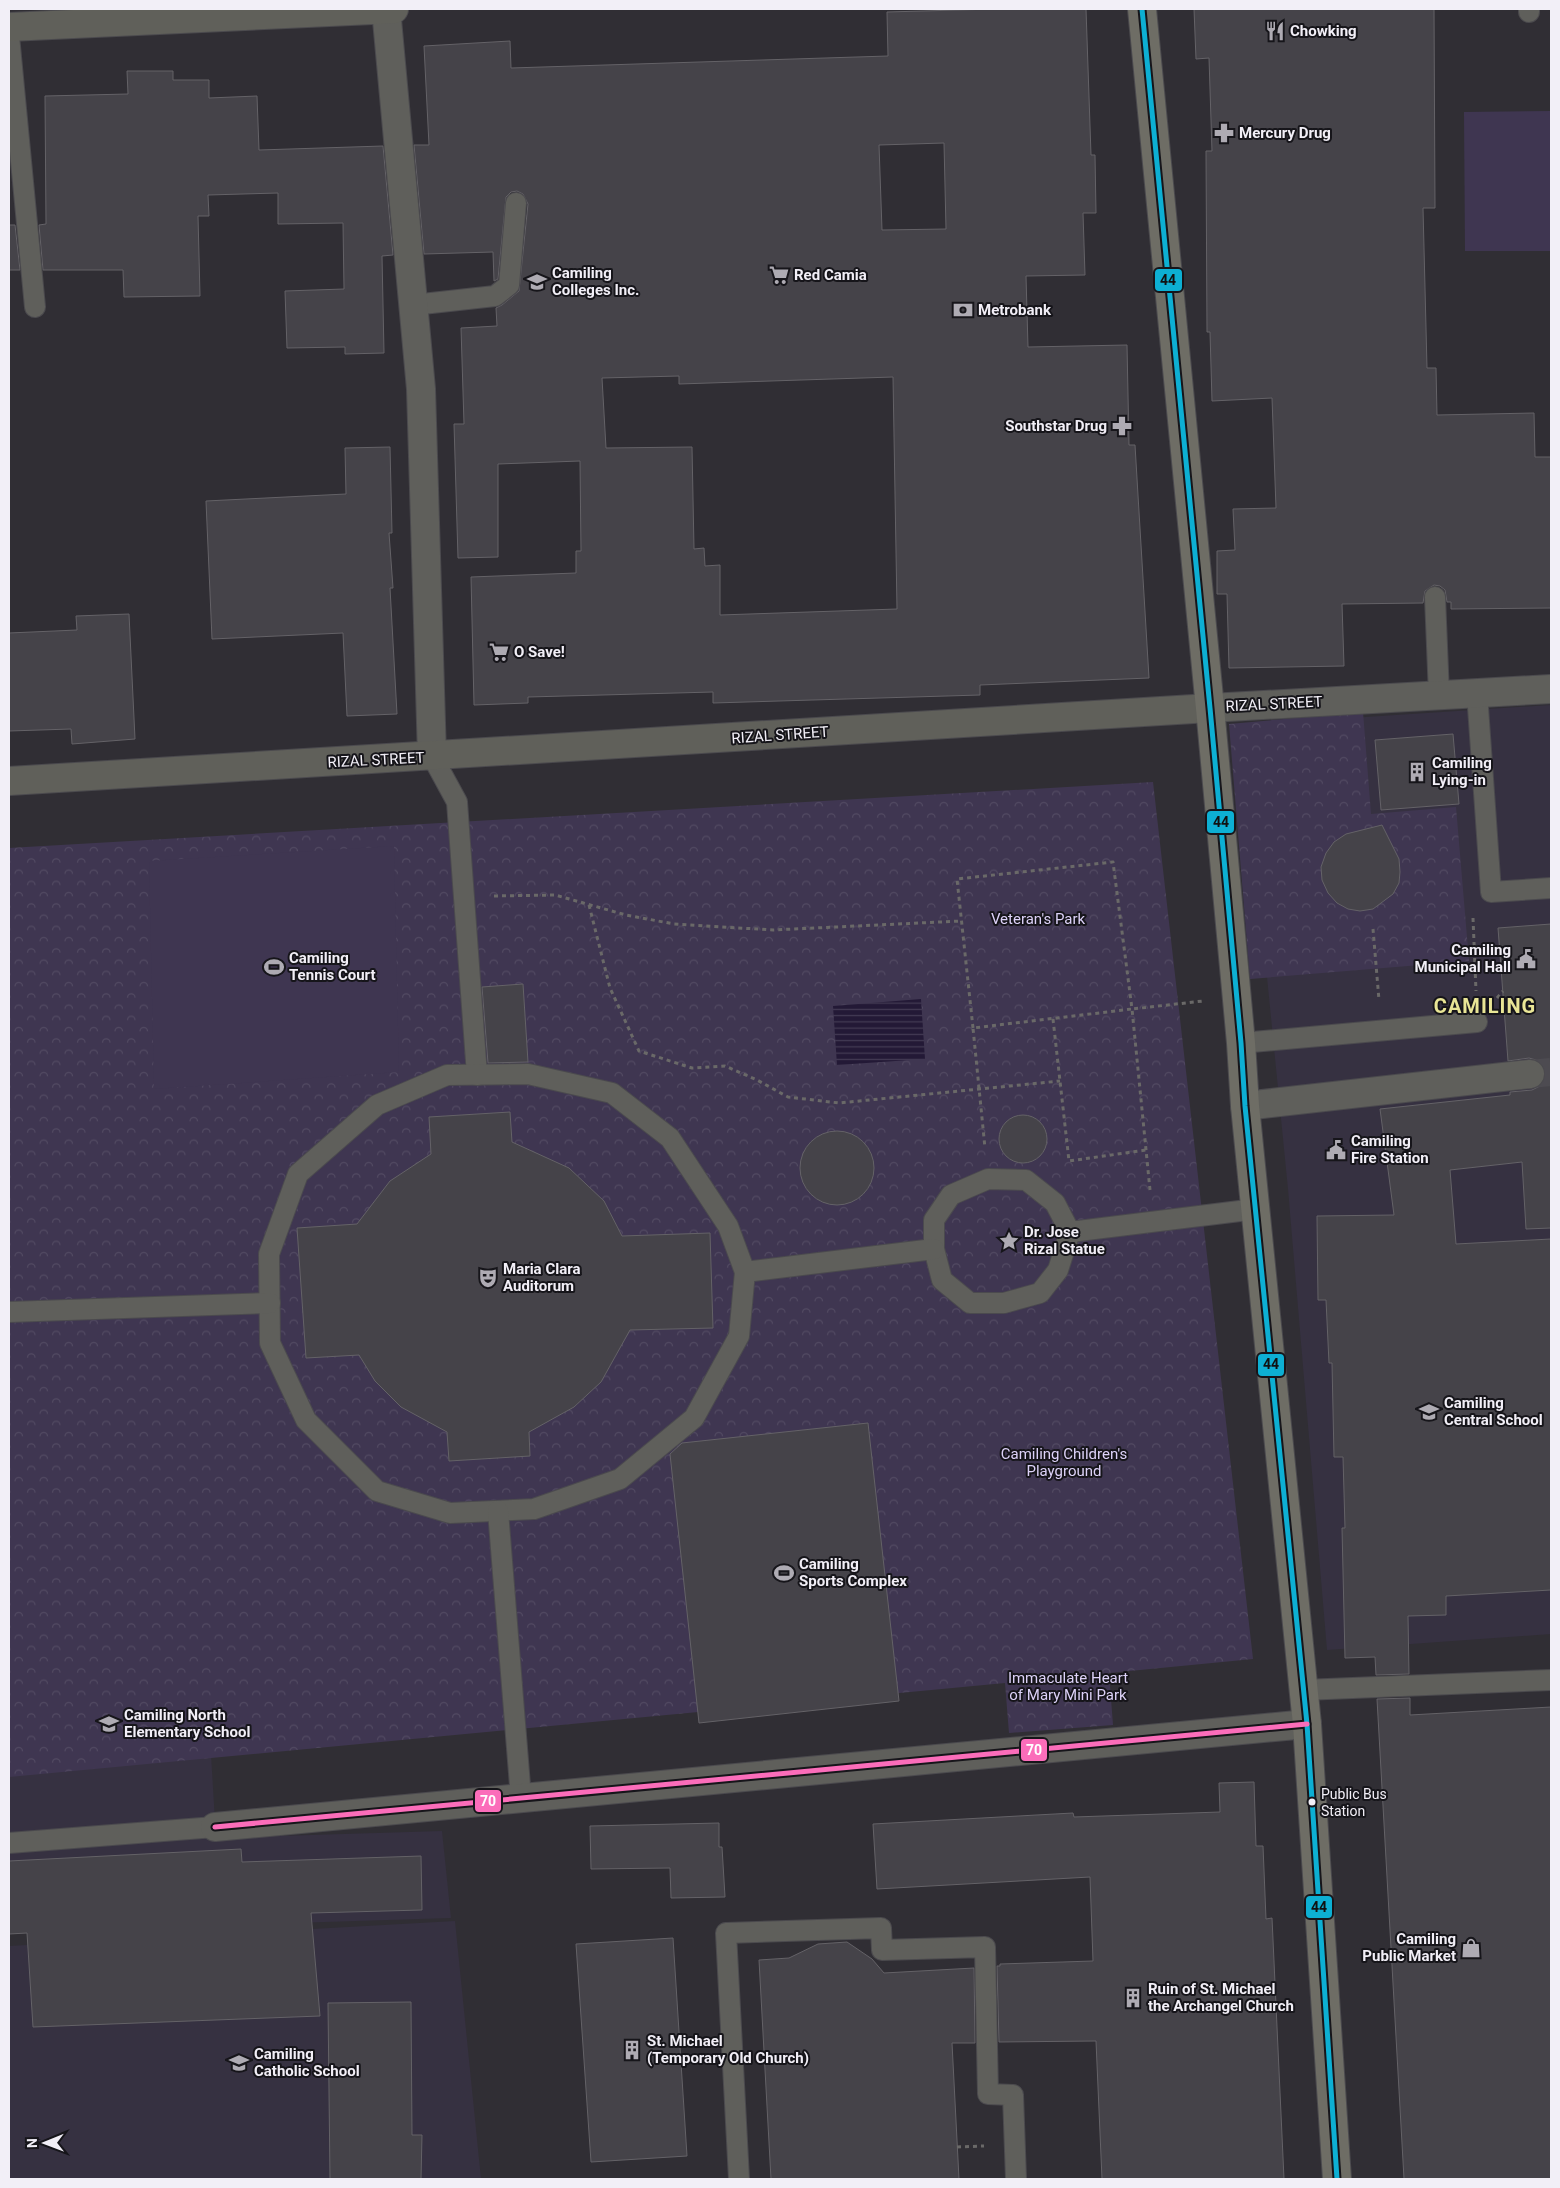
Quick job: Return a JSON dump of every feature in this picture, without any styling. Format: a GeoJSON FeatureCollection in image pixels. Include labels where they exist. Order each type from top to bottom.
{"type":"FeatureCollection","features":[{"type":"Feature","properties":{"kind":"highway"},"geometry":{"type":"LineString","coordinates":[[1142,9],[1210,708],[1241,1043],[1245,1106],[1307,1724],[1337,2179]]}},
{"type":"Feature","properties":{"kind":"street"},"geometry":{"type":"LineString","coordinates":[[386,9],[420,389],[432,756]]}},
{"type":"Feature","properties":{"kind":"street"},"geometry":{"type":"LineString","coordinates":[[9,27],[394,9]]}},
{"type":"Feature","properties":{"kind":"street","name":"RIZAL STREET"},"geometry":{"type":"LineString","coordinates":[[9,781],[1551,689]]}},
{"type":"Feature","properties":{"kind":"street"},"geometry":{"type":"LineString","coordinates":[[1245,1106],[1530,1074]]}},
{"type":"Feature","properties":{"kind":"street"},"geometry":{"type":"LineString","coordinates":[[215,1827],[1307,1724]]}},
{"type":"Feature","properties":{"kind":"lane"},"geometry":{"type":"LineString","coordinates":[[9,36],[35,307]]}},
{"type":"Feature","properties":{"kind":"lane"},"geometry":{"type":"LineString","coordinates":[[413,304],[495,296],[509,285],[516,204]]}},
{"type":"Feature","properties":{"kind":"lane"},"geometry":{"type":"LineString","coordinates":[[1435,597],[1440,695]]}},
{"type":"Feature","properties":{"kind":"lane"},"geometry":{"type":"LineString","coordinates":[[1477,693],[1491,892],[1551,888]]}},
{"type":"Feature","properties":{"kind":"lane"},"geometry":{"type":"LineString","coordinates":[[432,756],[457,802],[477,1075]]}},
{"type":"Feature","properties":{"kind":"lane"},"geometry":{"type":"LineString","coordinates":[[1241,1043],[1477,1022]]}},
{"type":"Feature","properties":{"kind":"lane"},"geometry":{"type":"LineString","coordinates":[[528,1074],[612,1093],[670,1138],[728,1226],[745,1272],[739,1336],[694,1418],[620,1479],[534,1509],[450,1514],[377,1491],[306,1420],[270,1344],[269,1254],[298,1174],[378,1106],[447,1075],[528,1074]]}},
{"type":"Feature","properties":{"kind":"lane"},"geometry":{"type":"LineString","coordinates":[[988,1178],[1026,1180],[1055,1203],[1070,1232],[1058,1270],[1040,1293],[1004,1303],[970,1303],[942,1280],[934,1250],[934,1220],[951,1195],[988,1178]]}},
{"type":"Feature","properties":{"kind":"lane"},"geometry":{"type":"LineString","coordinates":[[1070,1232],[1256,1209]]}},
{"type":"Feature","properties":{"kind":"lane"},"geometry":{"type":"LineString","coordinates":[[745,1272],[934,1250]]}},
{"type":"Feature","properties":{"kind":"lane"},"geometry":{"type":"LineString","coordinates":[[9,1312],[270,1303]]}},
{"type":"Feature","properties":{"kind":"lane"},"geometry":{"type":"LineString","coordinates":[[498,1511],[522,1798]]}},
{"type":"Feature","properties":{"kind":"lane"},"geometry":{"type":"LineString","coordinates":[[1303,1690],[1551,1680]]}},
{"type":"Feature","properties":{"kind":"lane"},"geometry":{"type":"LineString","coordinates":[[9,1843],[215,1827]]}},
{"type":"Feature","properties":{"kind":"lane"},"geometry":{"type":"LineString","coordinates":[[739,2179],[726,1933],[881,1928],[882,1950],[985,1947],[988,2094],[1013,2094],[1016,2179]]}},
{"type":"Feature","properties":{"kind":"path"},"geometry":{"type":"LineString","coordinates":[[988,1178],[957,879],[1113,862],[1132,1009],[1154,1222]]}},
{"type":"Feature","properties":{"kind":"path"},"geometry":{"type":"LineString","coordinates":[[1477,1022],[1472,894],[1491,892]]}},
{"type":"Feature","properties":{"kind":"path"},"geometry":{"type":"LineString","coordinates":[[464,897],[555,895],[626,915],[674,924],[773,930],[961,921]]}},
{"type":"Feature","properties":{"kind":"path"},"geometry":{"type":"LineString","coordinates":[[589,905],[610,988],[639,1051],[692,1068],[725,1066],[757,1080],[788,1097],[839,1103],[1060,1081]]}},
{"type":"Feature","properties":{"kind":"path"},"geometry":{"type":"LineString","coordinates":[[1373,929],[1382,1031]]}},
{"type":"Feature","properties":{"kind":"path"},"geometry":{"type":"LineString","coordinates":[[973,1028],[1236,997]]}},
{"type":"Feature","properties":{"kind":"path"},"geometry":{"type":"LineString","coordinates":[[1053,1019],[1069,1161],[1146,1150]]}},
{"type":"Feature","properties":{"kind":"shaded area"},"geometry":{"type":"Polygon","coordinates":[[[1551,705],[1551,1634],[1327,1650],[1288,1189],[1242,725],[1551,705]]]}},
{"type":"Feature","properties":{"kind":"shaded area"},"geometry":{"type":"Polygon","coordinates":[[[921,999],[925,1059],[837,1065],[833,1006],[921,999]]]}},
{"type":"Feature","properties":{"kind":"shaded area","name":"Camiling North Elementary School"},"geometry":{"type":"Polygon","coordinates":[[[202,1603],[216,1838],[442,1831],[451,1918],[9,1932],[9,1618],[202,1603]]]}},
{"type":"Feature","properties":{"kind":"shaded area","name":"Camiling Catholic School"},"geometry":{"type":"Polygon","coordinates":[[[455,1921],[481,2179],[9,2179],[9,1946],[455,1921]]]}},
{"type":"Feature","properties":{"kind":"green space"},"geometry":{"type":"Polygon","coordinates":[[[1551,111],[1551,251],[1465,251],[1464,112],[1551,111]]]}},
{"type":"Feature","properties":{"kind":"green space"},"geometry":{"type":"Polygon","coordinates":[[[1363,712],[1371,814],[1456,807],[1469,961],[1250,979],[1229,724],[1363,712]]]}},
{"type":"Feature","properties":{"kind":"green space"},"geometry":{"type":"Polygon","coordinates":[[[1153,782],[1253,1659],[1109,1673],[1113,1725],[1009,1733],[1005,1683],[9,1777],[9,848],[1153,782]]]}},
{"type":"Feature","properties":{"kind":"green space","name":"Camiling Tennis Court"},"geometry":{"type":"Polygon","coordinates":[[[394,846],[399,1072],[154,1089],[149,861],[394,846]]]}},
{"type":"Feature","properties":{"kind":"building"},"geometry":{"type":"Polygon","coordinates":[[[1086,9],[1091,155],[1095,155],[1096,213],[1083,213],[1085,275],[1026,276],[1028,347],[1127,345],[1129,445],[1135,445],[1149,678],[980,685],[980,695],[713,703],[713,692],[528,697],[528,703],[474,705],[471,577],[576,573],[576,551],[581,551],[580,461],[498,464],[498,557],[458,558],[454,424],[464,424],[461,328],[497,326],[496,308],[519,291],[528,204],[523,194],[517,191],[511,192],[506,197],[498,279],[494,281],[493,252],[424,254],[414,145],[429,145],[424,46],[510,41],[511,68],[888,56],[887,12],[1086,9]],[[944,143],[879,145],[882,230],[946,229],[944,143]],[[679,376],[602,378],[606,448],[692,447],[694,549],[704,548],[705,566],[720,565],[720,615],[897,609],[893,377],[679,384],[679,376]]]}},
{"type":"Feature","properties":{"kind":"building"},"geometry":{"type":"Polygon","coordinates":[[[1194,9],[1434,9],[1435,208],[1423,208],[1427,368],[1436,368],[1437,415],[1534,413],[1535,457],[1551,457],[1551,608],[1451,609],[1451,602],[1447,602],[1445,590],[1440,586],[1434,585],[1425,591],[1423,603],[1342,604],[1344,666],[1229,668],[1227,594],[1217,594],[1217,551],[1235,550],[1233,509],[1276,508],[1272,398],[1212,401],[1210,332],[1207,332],[1206,151],[1212,151],[1209,58],[1196,59],[1194,9]]]}},
{"type":"Feature","properties":{"kind":"building"},"geometry":{"type":"Polygon","coordinates":[[[127,71],[173,71],[173,80],[209,80],[209,98],[257,96],[259,150],[383,146],[393,255],[382,256],[384,353],[345,354],[345,347],[287,348],[285,291],[344,289],[343,223],[278,224],[278,193],[208,195],[209,216],[198,216],[200,296],[124,297],[123,270],[43,270],[39,225],[46,224],[45,96],[128,94],[127,71]]]}},
{"type":"Feature","properties":{"kind":"building"},"geometry":{"type":"Polygon","coordinates":[[[9,225],[15,225],[20,270],[9,270],[9,225]]]}},
{"type":"Feature","properties":{"kind":"building"},"geometry":{"type":"Polygon","coordinates":[[[390,447],[392,533],[389,533],[393,588],[390,588],[397,714],[347,716],[343,633],[212,639],[206,501],[346,494],[345,448],[390,447]]]}},
{"type":"Feature","properties":{"kind":"building"},"geometry":{"type":"Polygon","coordinates":[[[129,614],[135,739],[72,744],[71,729],[9,731],[9,633],[77,630],[76,616],[129,614]]]}},
{"type":"Feature","properties":{"kind":"building","name":"Camiling Lying-in"},"geometry":{"type":"Polygon","coordinates":[[[1453,734],[1459,804],[1381,810],[1375,740],[1453,734]]]}},
{"type":"Feature","properties":{"kind":"building"},"geometry":{"type":"Polygon","coordinates":[[[1382,825],[1399,859],[1399,883],[1393,894],[1373,909],[1360,911],[1348,909],[1337,903],[1328,893],[1322,880],[1321,867],[1326,853],[1334,842],[1346,834],[1382,825]]]}},
{"type":"Feature","properties":{"kind":"building","name":"Camiling Central School"},"geometry":{"type":"Polygon","coordinates":[[[1551,924],[1551,1228],[1526,1229],[1522,1162],[1450,1170],[1456,1244],[1551,1239],[1551,1590],[1446,1596],[1446,1615],[1408,1616],[1409,1674],[1376,1675],[1375,1657],[1345,1658],[1342,1528],[1345,1528],[1343,1457],[1334,1457],[1332,1363],[1329,1363],[1326,1300],[1318,1300],[1317,1216],[1394,1215],[1380,1109],[1510,1095],[1510,1092],[1532,1090],[1540,1086],[1546,1073],[1542,1064],[1529,1058],[1508,1061],[1498,928],[1551,924]]]}},
{"type":"Feature","properties":{"kind":"building"},"geometry":{"type":"Polygon","coordinates":[[[523,984],[528,1062],[488,1063],[482,987],[523,984]]]}},
{"type":"Feature","properties":{"kind":"building","name":"Maria Clara Auditorum"},"geometry":{"type":"Polygon","coordinates":[[[510,1112],[512,1142],[569,1168],[604,1201],[622,1236],[710,1233],[713,1328],[630,1330],[601,1382],[574,1407],[529,1432],[530,1456],[449,1461],[447,1432],[401,1407],[375,1381],[359,1355],[306,1358],[297,1228],[357,1224],[390,1181],[431,1154],[429,1117],[510,1112]]]}},
{"type":"Feature","properties":{"kind":"building"},"geometry":{"type":"Polygon","coordinates":[[[1023,1115],[1032,1117],[1040,1122],[1045,1130],[1047,1139],[1045,1148],[1040,1156],[1032,1161],[1023,1163],[1014,1161],[1006,1156],[1001,1148],[999,1139],[1001,1130],[1006,1122],[1014,1117],[1023,1115]]]}},
{"type":"Feature","properties":{"kind":"building"},"geometry":{"type":"Polygon","coordinates":[[[837,1131],[851,1134],[863,1142],[871,1154],[874,1168],[871,1182],[863,1194],[851,1202],[837,1205],[823,1202],[811,1194],[803,1182],[800,1168],[803,1154],[811,1142],[823,1134],[837,1131]]]}},
{"type":"Feature","properties":{"kind":"building","name":"Camiling Sports Complex"},"geometry":{"type":"Polygon","coordinates":[[[868,1423],[899,1701],[699,1723],[670,1454],[682,1443],[868,1423]]]}},
{"type":"Feature","properties":{"kind":"building","name":"Camiling Public Market"},"geometry":{"type":"Polygon","coordinates":[[[1410,1698],[1410,1715],[1551,1707],[1551,2179],[1404,2179],[1377,1699],[1410,1698]]]}},
{"type":"Feature","properties":{"kind":"building"},"geometry":{"type":"Polygon","coordinates":[[[1254,1782],[1256,1846],[1263,1846],[1266,1919],[1272,1918],[1284,2179],[1102,2179],[1096,2041],[999,2042],[997,1966],[1000,1966],[1000,1964],[1093,1961],[1090,1877],[877,1889],[873,1824],[1073,1813],[1074,1817],[1220,1812],[1219,1783],[1254,1782]]]}},
{"type":"Feature","properties":{"kind":"building"},"geometry":{"type":"Polygon","coordinates":[[[719,1823],[719,1847],[722,1847],[725,1897],[671,1898],[670,1868],[591,1869],[590,1826],[719,1823]]]}},
{"type":"Feature","properties":{"kind":"building"},"geometry":{"type":"Polygon","coordinates":[[[241,1849],[242,1862],[421,1856],[422,1910],[311,1913],[320,2016],[33,2027],[27,1933],[9,1934],[9,1861],[241,1849]]]}},
{"type":"Feature","properties":{"kind":"building","name":"St. Michael (Temporary Old Church)"},"geometry":{"type":"Polygon","coordinates":[[[673,1938],[687,2156],[591,2162],[576,1944],[673,1938]]]}},
{"type":"Feature","properties":{"kind":"building"},"geometry":{"type":"Polygon","coordinates":[[[847,1942],[872,1959],[884,1973],[974,1968],[975,2043],[952,2043],[959,2179],[771,2179],[759,1960],[789,1958],[818,1944],[847,1942]]]}},
{"type":"Feature","properties":{"kind":"building"},"geometry":{"type":"Polygon","coordinates":[[[411,2002],[412,2135],[422,2135],[421,2179],[330,2179],[328,2003],[411,2002]]]}},
{"type":"Feature","properties":{"kind":"tunnel"},"geometry":{"type":"LineString","coordinates":[[1530,1074],[1551,1072]]}},
{"type":"Feature","properties":{"kind":"transit line","name":"44"},"geometry":{"type":"LineString","coordinates":[[1142,9],[1210,708],[1241,1043],[1245,1106],[1307,1724],[1337,2179]]}},
{"type":"Feature","properties":{"kind":"transit line","name":"70"},"geometry":{"type":"LineString","coordinates":[[215,1827],[1307,1724]]}},
{"type":"Feature","properties":{"kind":"place","name":"Chowking"},"geometry":{"type":"Point","coordinates":[1275,31]}},
{"type":"Feature","properties":{"kind":"place","name":"Mercury Drug"},"geometry":{"type":"Point","coordinates":[1224,133]}},
{"type":"Feature","properties":{"kind":"place","name":"Red Camia"},"geometry":{"type":"Point","coordinates":[779,275]}},
{"type":"Feature","properties":{"kind":"place","name":"Camiling Colleges Inc."},"geometry":{"type":"Point","coordinates":[537,282]}},
{"type":"Feature","properties":{"kind":"place","name":"Metrobank"},"geometry":{"type":"Point","coordinates":[963,310]}},
{"type":"Feature","properties":{"kind":"place","name":"Southstar Drug"},"geometry":{"type":"Point","coordinates":[1122,426]}},
{"type":"Feature","properties":{"kind":"place","name":"O Save!"},"geometry":{"type":"Point","coordinates":[499,652]}},
{"type":"Feature","properties":{"kind":"place","name":"Camiling Lying-in"},"geometry":{"type":"Point","coordinates":[1417,772]}},
{"type":"Feature","properties":{"kind":"place","name":"Camiling Municipal Hall"},"geometry":{"type":"Point","coordinates":[1526,959]}},
{"type":"Feature","properties":{"kind":"place","name":"Camiling Tennis Court"},"geometry":{"type":"Point","coordinates":[274,967]}},
{"type":"Feature","properties":{"kind":"place","name":"Camiling Fire Station"},"geometry":{"type":"Point","coordinates":[1336,1150]}},
{"type":"Feature","properties":{"kind":"place","name":"Dr. Jose Rizal Statue"},"geometry":{"type":"Point","coordinates":[1009,1241]}},
{"type":"Feature","properties":{"kind":"place","name":"Maria Clara Auditorum"},"geometry":{"type":"Point","coordinates":[488,1278]}},
{"type":"Feature","properties":{"kind":"place","name":"Camiling Central School"},"geometry":{"type":"Point","coordinates":[1429,1412]}},
{"type":"Feature","properties":{"kind":"place","name":"Camiling Sports Complex"},"geometry":{"type":"Point","coordinates":[784,1573]}},
{"type":"Feature","properties":{"kind":"place","name":"Camiling North Elementary School"},"geometry":{"type":"Point","coordinates":[109,1724]}},
{"type":"Feature","properties":{"kind":"place","name":"Public Bus Station"},"geometry":{"type":"Point","coordinates":[1312,1802]}},
{"type":"Feature","properties":{"kind":"place","name":"Camiling Public Market"},"geometry":{"type":"Point","coordinates":[1471,1948]}},
{"type":"Feature","properties":{"kind":"place","name":"Ruin of St. Michael the Archangel Church"},"geometry":{"type":"Point","coordinates":[1133,1998]}},
{"type":"Feature","properties":{"kind":"place","name":"St. Michael (Temporary Old Church)"},"geometry":{"type":"Point","coordinates":[632,2050]}},
{"type":"Feature","properties":{"kind":"place","name":"Camiling Catholic School"},"geometry":{"type":"Point","coordinates":[239,2063]}},
{"type":"Feature","properties":{"kind":"district","name":"CAMILING"},"geometry":{"type":"Point","coordinates":[1485,1006]}},
{"type":"Feature","properties":{"kind":"park label","name":"Veteran's Park"},"geometry":{"type":"Point","coordinates":[1038,919]}},
{"type":"Feature","properties":{"kind":"park label","name":"Camiling Children's Playground"},"geometry":{"type":"Point","coordinates":[1064,1462]}},
{"type":"Feature","properties":{"kind":"park label","name":"Immaculate Heart of Mary Mini Park"},"geometry":{"type":"Point","coordinates":[1068,1686]}}]}
